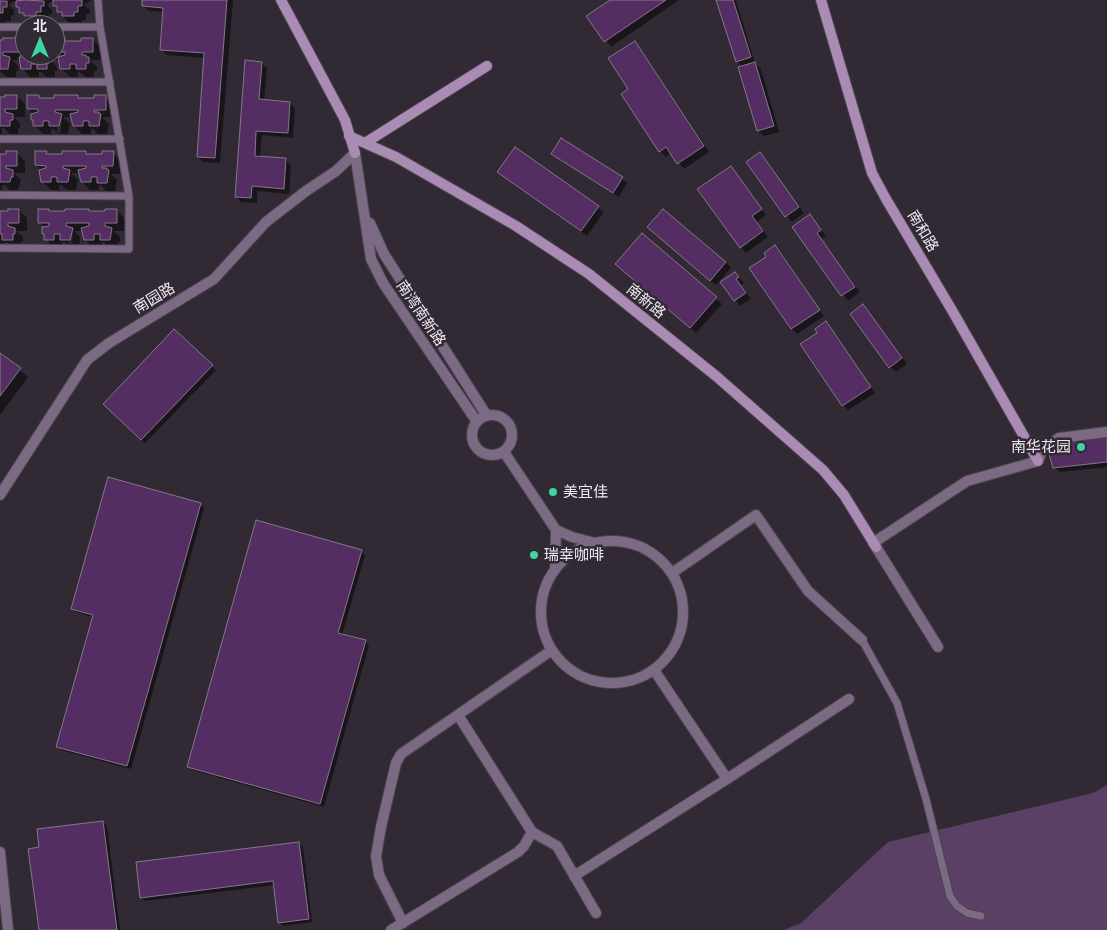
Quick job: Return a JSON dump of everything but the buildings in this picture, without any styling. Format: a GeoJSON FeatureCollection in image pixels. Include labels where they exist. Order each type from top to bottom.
{"type":"FeatureCollection","features":[{"type":"Feature","properties":{"kind":"street","name":"南湾南新路"},"geometry":{"type":"LineString","coordinates":[[281,0],[345,120],[355,153],[371,259],[383,283],[477,422]]}},
{"type":"Feature","properties":{"kind":"street","name":"南和路"},"geometry":{"type":"LineString","coordinates":[[821,0],[872,172],[1038,461]]}},
{"type":"Feature","properties":{"kind":"street"},"geometry":{"type":"LineString","coordinates":[[365,143],[487,66]]}},
{"type":"Feature","properties":{"kind":"street","name":"南新路"},"geometry":{"type":"LineString","coordinates":[[349,136],[396,157],[516,226],[589,274],[716,376],[823,470],[844,495],[874,545]]}},
{"type":"Feature","properties":{"kind":"street","name":"南园路"},"geometry":{"type":"LineString","coordinates":[[0,496],[87,360],[109,343],[214,279],[266,222],[306,191],[336,171],[355,153]]}},
{"type":"Feature","properties":{"kind":"street","name":"南湾南新路"},"geometry":{"type":"LineString","coordinates":[[365,212],[384,254],[487,416]]}},
{"type":"Feature","properties":{"kind":"street"},"geometry":{"type":"LineString","coordinates":[[487,416],[499,417],[510,425],[512,436],[509,447],[504,452],[491,456],[479,451],[474,445],[472,434],[477,422],[487,416]]}},
{"type":"Feature","properties":{"kind":"street"},"geometry":{"type":"LineString","coordinates":[[938,647],[874,545],[967,481],[1038,461],[1048,444],[1060,438],[1107,432]]}},
{"type":"Feature","properties":{"kind":"street"},"geometry":{"type":"LineString","coordinates":[[504,452],[556,530],[572,537],[596,543]]}},
{"type":"Feature","properties":{"kind":"street"},"geometry":{"type":"LineString","coordinates":[[672,573],[756,515],[808,591],[862,640]]}},
{"type":"Feature","properties":{"kind":"street"},"geometry":{"type":"LineString","coordinates":[[555,570],[556,530]]}},
{"type":"Feature","properties":{"kind":"street"},"geometry":{"type":"LineString","coordinates":[[614,541],[636,545],[656,556],[672,573],[682,595],[684,619],[678,642],[671,654],[654,670],[630,681],[608,684],[596,682],[574,672],[560,662],[552,650],[543,629],[541,615],[544,592],[555,570],[572,553],[596,543],[614,541]]}},
{"type":"Feature","properties":{"kind":"street"},"geometry":{"type":"LineString","coordinates":[[403,923],[379,875],[376,856],[396,763],[401,754],[552,650]]}},
{"type":"Feature","properties":{"kind":"street"},"geometry":{"type":"LineString","coordinates":[[654,670],[727,780]]}},
{"type":"Feature","properties":{"kind":"street"},"geometry":{"type":"LineString","coordinates":[[574,876],[727,780],[849,699]]}},
{"type":"Feature","properties":{"kind":"street"},"geometry":{"type":"LineString","coordinates":[[458,715],[532,832],[557,846],[596,913]]}},
{"type":"Feature","properties":{"kind":"street"},"geometry":{"type":"LineString","coordinates":[[391,930],[518,852],[532,832]]}},
{"type":"Feature","properties":{"kind":"street"},"geometry":{"type":"LineString","coordinates":[[0,852],[8,930]]}},
{"type":"Feature","properties":{"kind":"lane"},"geometry":{"type":"LineString","coordinates":[[0,248],[129,249],[129,196],[100,27],[98,0]]}},
{"type":"Feature","properties":{"kind":"lane"},"geometry":{"type":"LineString","coordinates":[[0,27],[15,27]]}},
{"type":"Feature","properties":{"kind":"lane"},"geometry":{"type":"LineString","coordinates":[[65,27],[100,27]]}},
{"type":"Feature","properties":{"kind":"lane"},"geometry":{"type":"LineString","coordinates":[[0,82],[110,82]]}},
{"type":"Feature","properties":{"kind":"lane"},"geometry":{"type":"LineString","coordinates":[[0,139],[120,139]]}},
{"type":"Feature","properties":{"kind":"lane"},"geometry":{"type":"LineString","coordinates":[[0,196],[129,196]]}},
{"type":"Feature","properties":{"kind":"lane"},"geometry":{"type":"LineString","coordinates":[[862,640],[897,703],[926,799],[950,896],[957,906],[967,912],[981,916]]}},
{"type":"Feature","properties":{"kind":"shaded area"},"geometry":{"type":"Polygon","coordinates":[[[1107,785],[1107,930],[784,930],[801,923],[888,842],[1093,793],[1107,785]]]}},
{"type":"Feature","properties":{"kind":"place","name":"南华花园"},"geometry":{"type":"Point","coordinates":[1081,447]}},
{"type":"Feature","properties":{"kind":"place","name":"美宜佳"},"geometry":{"type":"Point","coordinates":[553,492]}},
{"type":"Feature","properties":{"kind":"place","name":"瑞幸咖啡"},"geometry":{"type":"Point","coordinates":[534,555]}}]}
